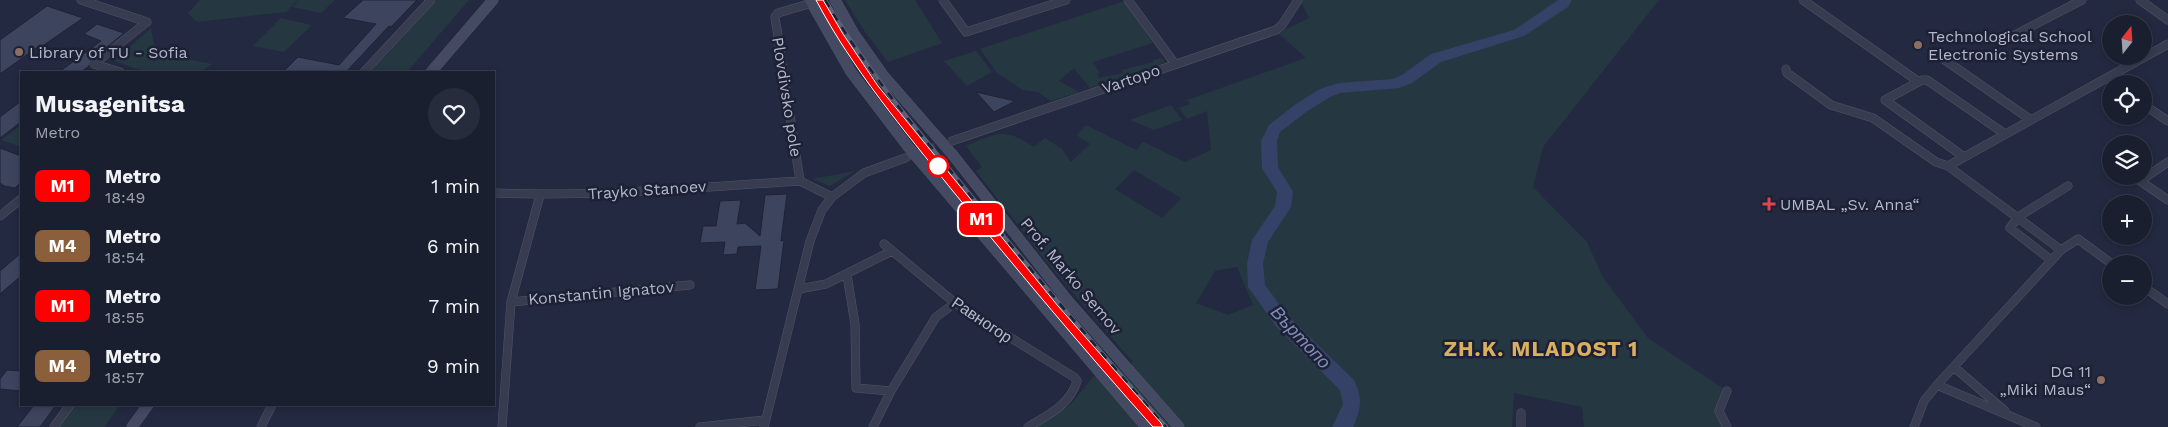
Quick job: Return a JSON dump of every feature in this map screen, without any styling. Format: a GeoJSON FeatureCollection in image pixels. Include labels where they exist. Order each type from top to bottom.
{"type":"FeatureCollection","features":[{"type":"Feature","properties":{"kind":"main road"},"geometry":{"type":"LineString","coordinates":[[431,71],[493,0]]}},
{"type":"Feature","properties":{"kind":"main road","name":"Prof. Marko Semov"},"geometry":{"type":"LineString","coordinates":[[835,0],[871,59],[952,154],[1068,301],[1178,427]]}},
{"type":"Feature","properties":{"kind":"main road"},"geometry":{"type":"LineString","coordinates":[[811,2],[844,61],[864,90],[924,167],[1146,427]]}},
{"type":"Feature","properties":{"kind":"main road"},"geometry":{"type":"LineString","coordinates":[[132,427],[147,406]]}},
{"type":"Feature","properties":{"kind":"street"},"geometry":{"type":"LineString","coordinates":[[81,0],[147,22],[94,64],[117,71]]}},
{"type":"Feature","properties":{"kind":"street"},"geometry":{"type":"LineString","coordinates":[[365,71],[431,0]]}},
{"type":"Feature","properties":{"kind":"street"},"geometry":{"type":"LineString","coordinates":[[943,0],[966,32],[1066,0]]}},
{"type":"Feature","properties":{"kind":"street"},"geometry":{"type":"LineString","coordinates":[[1128,0],[1175,64]]}},
{"type":"Feature","properties":{"kind":"street","name":"Vartopo"},"geometry":{"type":"LineString","coordinates":[[952,141],[1276,30],[1282,25],[1298,0]]}},
{"type":"Feature","properties":{"kind":"street"},"geometry":{"type":"LineString","coordinates":[[1803,0],[1921,81],[1931,82],[2005,134]]}},
{"type":"Feature","properties":{"kind":"street"},"geometry":{"type":"LineString","coordinates":[[2007,39],[2082,0]]}},
{"type":"Feature","properties":{"kind":"street"},"geometry":{"type":"LineString","coordinates":[[2140,0],[2168,20]]}},
{"type":"Feature","properties":{"kind":"street","name":"Plovdivsko pole"},"geometry":{"type":"LineString","coordinates":[[800,181],[775,17],[778,13],[811,2]]}},
{"type":"Feature","properties":{"kind":"street"},"geometry":{"type":"LineString","coordinates":[[2112,75],[2168,44]]}},
{"type":"Feature","properties":{"kind":"street"},"geometry":{"type":"LineString","coordinates":[[1942,58],[2032,120]]}},
{"type":"Feature","properties":{"kind":"street"},"geometry":{"type":"LineString","coordinates":[[1786,69],[1788,73],[1831,105],[1873,118],[1936,162],[1948,166],[2061,250]]}},
{"type":"Feature","properties":{"kind":"street"},"geometry":{"type":"LineString","coordinates":[[1921,81],[1885,100],[1964,157]]}},
{"type":"Feature","properties":{"kind":"street"},"geometry":{"type":"LineString","coordinates":[[1948,166],[2102,81]]}},
{"type":"Feature","properties":{"kind":"street"},"geometry":{"type":"LineString","coordinates":[[2152,110],[2168,121]]}},
{"type":"Feature","properties":{"kind":"street"},"geometry":{"type":"LineString","coordinates":[[700,427],[765,424],[815,224],[822,210],[832,197],[864,173],[905,158]]}},
{"type":"Feature","properties":{"kind":"street"},"geometry":{"type":"LineString","coordinates":[[2168,162],[2140,181],[2168,200]]}},
{"type":"Feature","properties":{"kind":"street"},"geometry":{"type":"LineString","coordinates":[[800,181],[832,197]]}},
{"type":"Feature","properties":{"kind":"street","name":"Trayko Stanoev"},"geometry":{"type":"LineString","coordinates":[[495,193],[540,195],[600,193],[800,181]]}},
{"type":"Feature","properties":{"kind":"street"},"geometry":{"type":"LineString","coordinates":[[2051,260],[2010,228],[2018,217],[2068,186]]}},
{"type":"Feature","properties":{"kind":"street"},"geometry":{"type":"LineString","coordinates":[[502,427],[511,302],[540,195]]}},
{"type":"Feature","properties":{"kind":"street"},"geometry":{"type":"LineString","coordinates":[[0,216],[20,200]]}},
{"type":"Feature","properties":{"kind":"street"},"geometry":{"type":"LineString","coordinates":[[1914,427],[1924,401],[1937,385],[2061,250],[2078,239],[2102,257]]}},
{"type":"Feature","properties":{"kind":"street","name":"Равногор"},"geometry":{"type":"LineString","coordinates":[[884,244],[956,303],[1007,337],[1074,377],[1077,381],[1075,391],[1064,403],[1028,427]]}},
{"type":"Feature","properties":{"kind":"street"},"geometry":{"type":"LineString","coordinates":[[799,289],[826,284],[892,251]]}},
{"type":"Feature","properties":{"kind":"street"},"geometry":{"type":"LineString","coordinates":[[847,275],[855,324],[856,388],[891,391]]}},
{"type":"Feature","properties":{"kind":"street","name":"Konstantin Ignatov"},"geometry":{"type":"LineString","coordinates":[[511,302],[690,285]]}},
{"type":"Feature","properties":{"kind":"street"},"geometry":{"type":"LineString","coordinates":[[2152,292],[2168,304]]}},
{"type":"Feature","properties":{"kind":"street"},"geometry":{"type":"LineString","coordinates":[[873,427],[891,391],[936,317],[956,303]]}},
{"type":"Feature","properties":{"kind":"street"},"geometry":{"type":"LineString","coordinates":[[1954,367],[2013,417]]}},
{"type":"Feature","properties":{"kind":"street"},"geometry":{"type":"LineString","coordinates":[[1937,385],[2036,427]]}},
{"type":"Feature","properties":{"kind":"street"},"geometry":{"type":"LineString","coordinates":[[1727,391],[1719,411],[1727,427]]}},
{"type":"Feature","properties":{"kind":"street"},"geometry":{"type":"LineString","coordinates":[[54,427],[69,406]]}},
{"type":"Feature","properties":{"kind":"street"},"geometry":{"type":"LineString","coordinates":[[261,427],[272,406]]}},
{"type":"Feature","properties":{"kind":"street"},"geometry":{"type":"LineString","coordinates":[[1521,413],[1521,427]]}},
{"type":"Feature","properties":{"kind":"shaded area"},"geometry":{"type":"Polygon","coordinates":[[[200,0],[298,0],[286,12],[197,22],[188,13],[200,0]]]}},
{"type":"Feature","properties":{"kind":"shaded area"},"geometry":{"type":"Polygon","coordinates":[[[299,0],[335,0],[321,13],[292,7],[299,0]]]}},
{"type":"Feature","properties":{"kind":"shaded area"},"geometry":{"type":"Polygon","coordinates":[[[437,0],[469,0],[408,71],[372,71],[437,0]]]}},
{"type":"Feature","properties":{"kind":"shaded area"},"geometry":{"type":"Polygon","coordinates":[[[845,0],[915,0],[942,43],[888,62],[865,32],[845,0]]]}},
{"type":"Feature","properties":{"kind":"shaded area"},"geometry":{"type":"Polygon","coordinates":[[[1300,0],[1659,0],[1543,147],[1533,187],[1587,242],[1602,276],[1648,338],[1727,391],[1719,411],[1727,427],[1584,427],[1582,407],[1514,393],[1512,427],[1035,427],[1071,404],[1093,377],[1133,362],[1049,265],[976,171],[982,167],[966,146],[1000,134],[1015,137],[1034,147],[1045,138],[1062,149],[1071,162],[1090,144],[1076,135],[1086,125],[1136,150],[1143,142],[1185,162],[1211,150],[1207,111],[1187,119],[1179,108],[1190,104],[1187,100],[1306,58],[1278,33],[1309,18],[1300,0]],[[1134,170],[1115,189],[1162,218],[1181,198],[1134,170]],[[1237,267],[1215,271],[1196,303],[1228,315],[1253,305],[1237,267]]]}},
{"type":"Feature","properties":{"kind":"shaded area"},"geometry":{"type":"Polygon","coordinates":[[[1124,1],[1153,43],[1093,62],[1100,73],[1097,74],[1099,78],[1123,73],[1122,70],[1154,62],[1153,60],[1162,58],[1165,62],[1090,88],[1074,68],[1059,81],[1079,92],[1051,101],[1038,92],[1023,90],[997,73],[980,49],[1124,1]]]}},
{"type":"Feature","properties":{"kind":"shaded area"},"geometry":{"type":"Polygon","coordinates":[[[281,18],[312,25],[284,52],[253,46],[281,18]]]}},
{"type":"Feature","properties":{"kind":"shaded area"},"geometry":{"type":"Polygon","coordinates":[[[151,28],[154,44],[171,56],[212,64],[202,71],[142,71],[114,61],[151,28]]]}},
{"type":"Feature","properties":{"kind":"shaded area"},"geometry":{"type":"Polygon","coordinates":[[[976,51],[992,72],[967,86],[944,61],[976,51]]]}},
{"type":"Feature","properties":{"kind":"shaded area"},"geometry":{"type":"Polygon","coordinates":[[[1171,105],[1182,120],[1154,130],[1130,120],[1171,105]]]}},
{"type":"Feature","properties":{"kind":"shaded area"},"geometry":{"type":"Polygon","coordinates":[[[20,126],[20,147],[1,140],[20,126]]]}},
{"type":"Feature","properties":{"kind":"shaded area"},"geometry":{"type":"Polygon","coordinates":[[[855,171],[830,186],[812,179],[855,171]]]}},
{"type":"Feature","properties":{"kind":"shaded area"},"geometry":{"type":"Polygon","coordinates":[[[69,406],[119,406],[104,427],[54,427],[69,406]]]}},
{"type":"Feature","properties":{"kind":"building"},"geometry":{"type":"Polygon","coordinates":[[[363,0],[417,0],[391,27],[389,26],[347,71],[284,71],[298,57],[339,65],[376,24],[343,18],[363,0]]]}},
{"type":"Feature","properties":{"kind":"building"},"geometry":{"type":"Polygon","coordinates":[[[47,6],[83,18],[0,74],[0,40],[47,6]]]}},
{"type":"Feature","properties":{"kind":"building"},"geometry":{"type":"Polygon","coordinates":[[[97,24],[124,33],[91,60],[89,66],[82,71],[60,71],[101,41],[84,34],[97,24]]]}},
{"type":"Feature","properties":{"kind":"building"},"geometry":{"type":"Polygon","coordinates":[[[976,92],[1015,101],[994,112],[976,92]]]}},
{"type":"Feature","properties":{"kind":"building"},"geometry":{"type":"Polygon","coordinates":[[[20,102],[20,123],[0,138],[0,117],[20,102]]]}},
{"type":"Feature","properties":{"kind":"building"},"geometry":{"type":"Polygon","coordinates":[[[0,148],[20,156],[20,183],[15,188],[4,186],[0,183],[0,148]]]}},
{"type":"Feature","properties":{"kind":"building"},"geometry":{"type":"Polygon","coordinates":[[[787,194],[781,241],[784,240],[778,289],[755,290],[761,246],[738,247],[737,254],[723,255],[725,242],[700,243],[703,226],[716,226],[720,201],[741,200],[737,224],[745,223],[760,236],[765,195],[787,194]]]}},
{"type":"Feature","properties":{"kind":"building"},"geometry":{"type":"Polygon","coordinates":[[[20,254],[20,277],[0,294],[0,271],[20,254]]]}},
{"type":"Feature","properties":{"kind":"building"},"geometry":{"type":"Polygon","coordinates":[[[7,370],[20,371],[20,391],[0,389],[0,379],[7,370]]]}},
{"type":"Feature","properties":{"kind":"building"},"geometry":{"type":"Polygon","coordinates":[[[33,406],[55,406],[40,427],[17,427],[33,406]]]}},
{"type":"Feature","properties":{"kind":"waterway","name":"Въртопо"},"geometry":{"type":"LineString","coordinates":[[1341,427],[1346,421],[1352,404],[1348,386],[1282,321],[1257,287],[1255,264],[1260,240],[1283,207],[1285,192],[1270,168],[1269,141],[1274,129],[1301,108],[1325,93],[1339,88],[1394,84],[1407,79],[1436,58],[1519,33],[1563,4],[1565,0]]}},
{"type":"Feature","properties":{"kind":"tunnel"},"geometry":{"type":"LineString","coordinates":[[905,158],[947,142]]}},
{"type":"Feature","properties":{"kind":"railway"},"geometry":{"type":"LineString","coordinates":[[825,0],[855,47],[905,115],[1035,274],[1166,427]]}},
{"type":"Feature","properties":{"kind":"metro line","name":"M1"},"geometry":{"type":"LineString","coordinates":[[821,0],[851,55],[874,88],[1054,309],[1157,427]]}},
{"type":"Feature","properties":{"kind":"place","name":"Technological School Electronic Systems"},"geometry":{"type":"Point","coordinates":[1918,45]}},
{"type":"Feature","properties":{"kind":"place","name":"Library of TU - Sofia"},"geometry":{"type":"Point","coordinates":[19,52]}},
{"type":"Feature","properties":{"kind":"place","name":"UMBAL „Sv. Anna“"},"geometry":{"type":"Point","coordinates":[1769,204]}},
{"type":"Feature","properties":{"kind":"place","name":"DG 11 „Miki Maus“"},"geometry":{"type":"Point","coordinates":[2101,380]}},
{"type":"Feature","properties":{"kind":"district","name":"ZH.K. MLADOST 1"},"geometry":{"type":"Point","coordinates":[1541,348]}}]}
